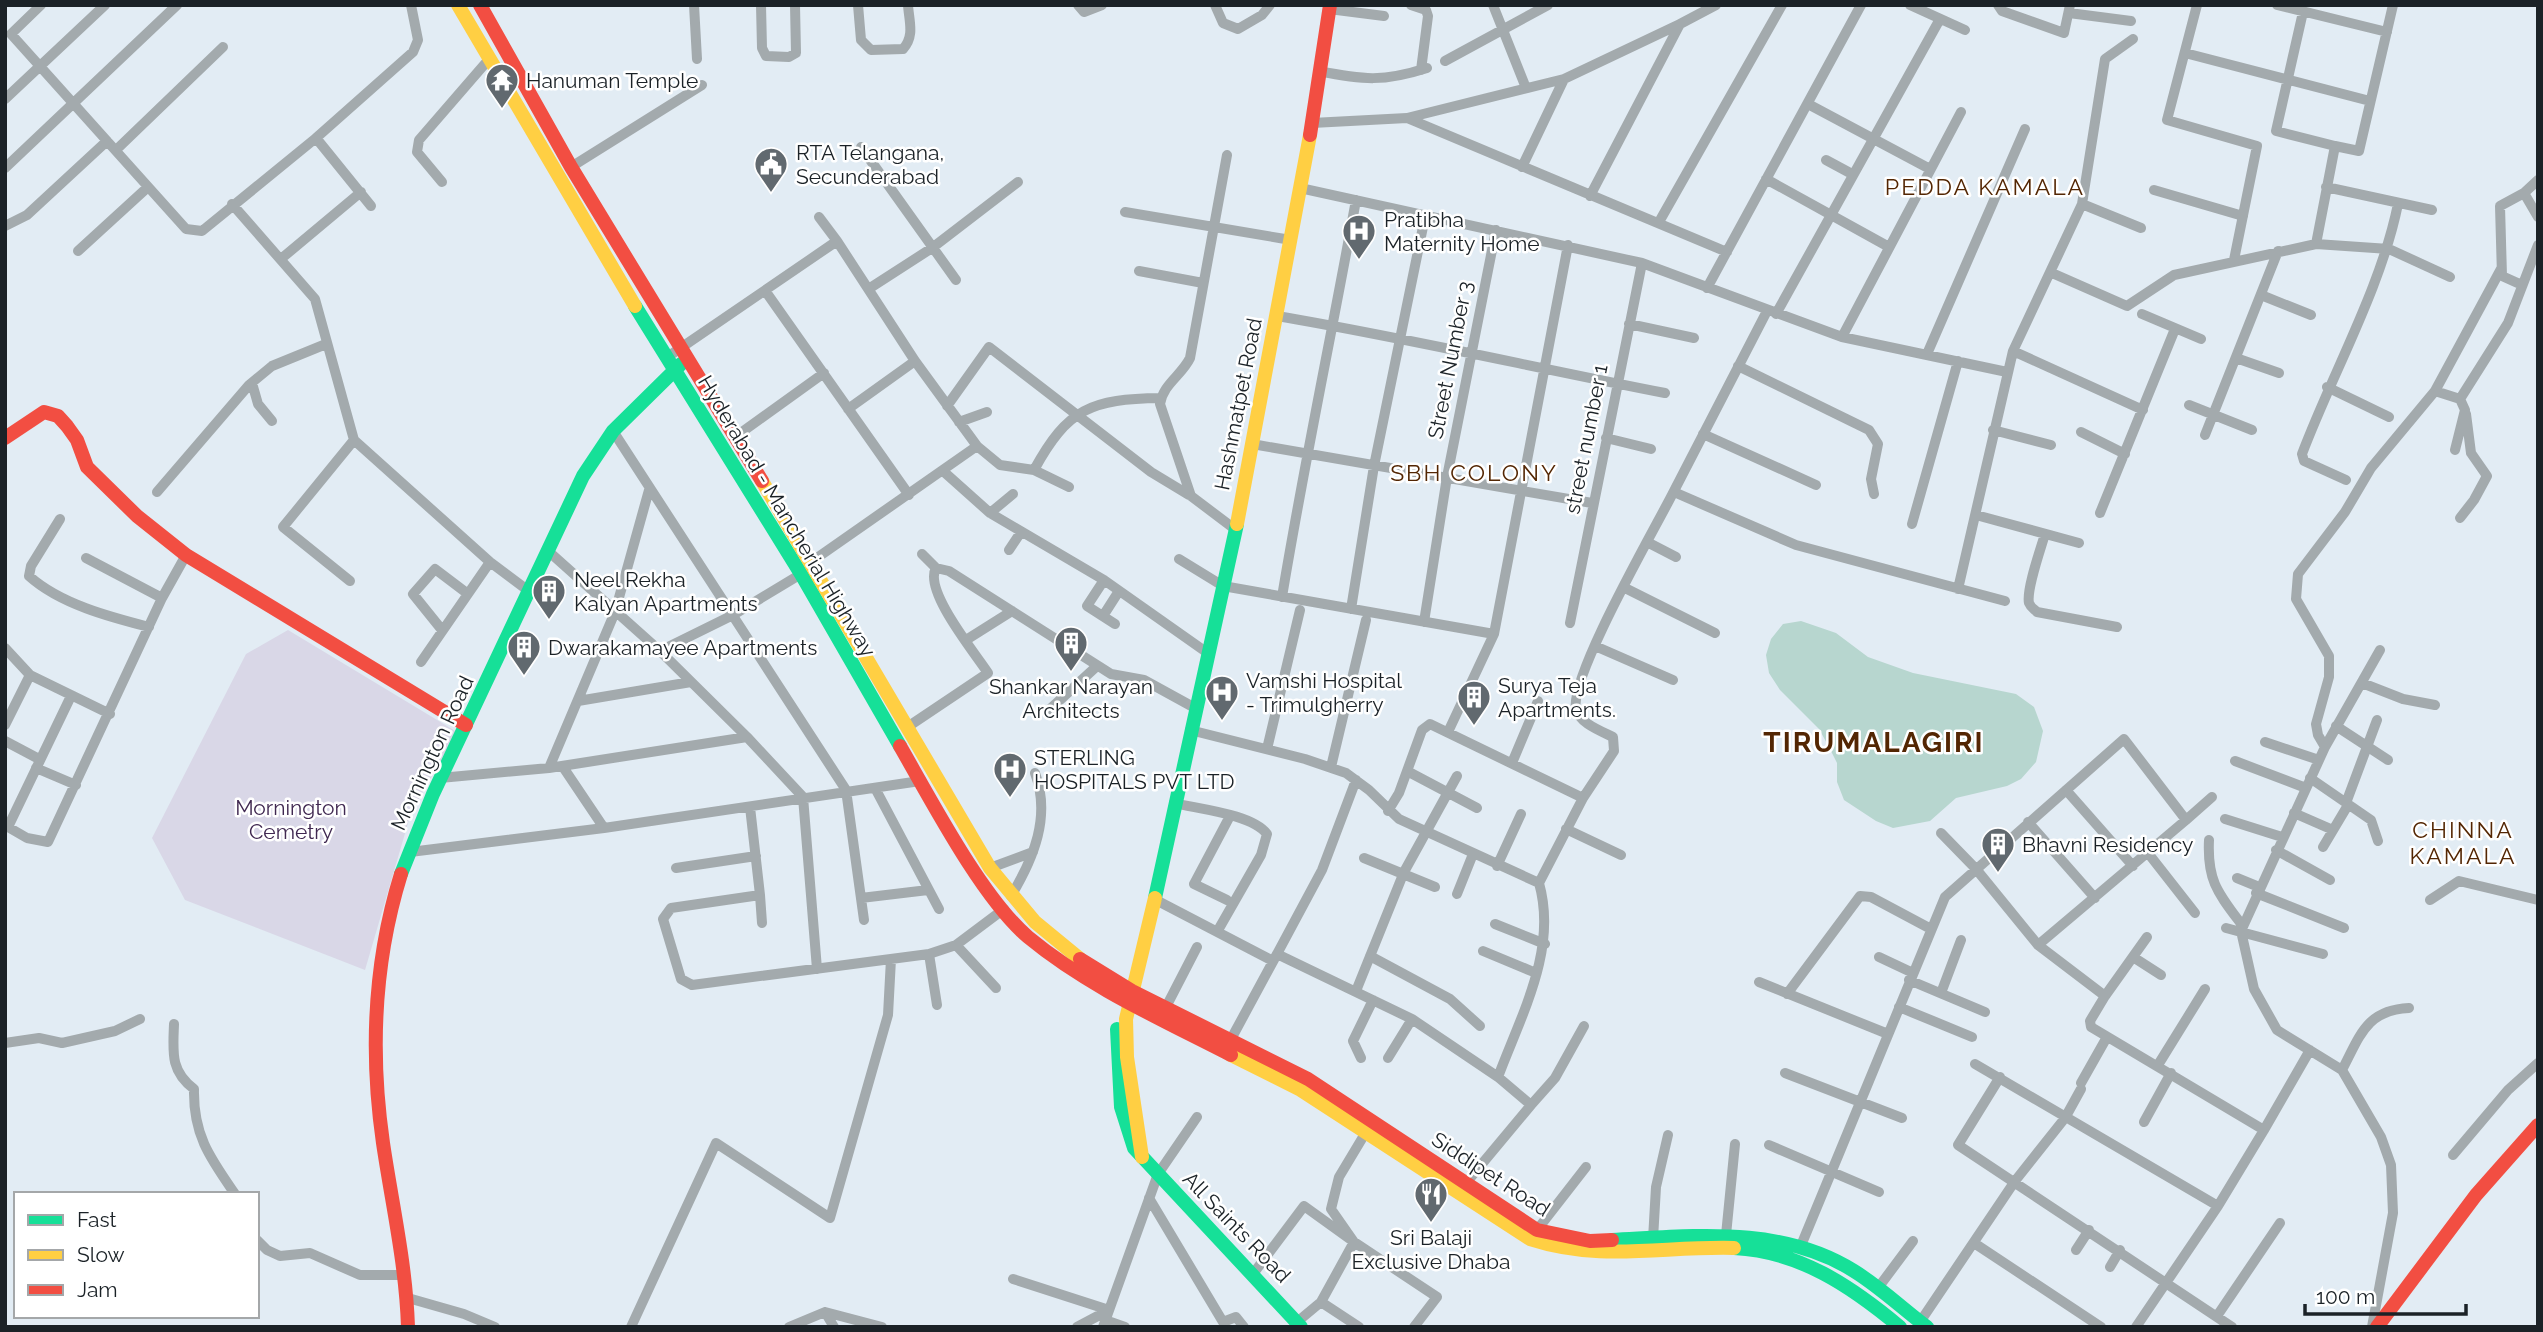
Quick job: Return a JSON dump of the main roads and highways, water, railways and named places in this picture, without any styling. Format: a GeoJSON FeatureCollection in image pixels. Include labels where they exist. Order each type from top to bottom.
{"type":"FeatureCollection","features":[{"type":"Feature","properties":{"kind":"main road","name":"Hyderabad - Mancherial Highway"},"geometry":{"type":"LineString","coordinates":[[458,5],[669,364],[806,568],[906,728],[990,868],[1007,902]]}},
{"type":"Feature","properties":{"kind":"main road","name":"Hyderabad - Mancherial Highway"},"geometry":{"type":"LineString","coordinates":[[480,5],[571,167],[735,437],[920,781],[987,889],[1126,995]]}},
{"type":"Feature","properties":{"kind":"main road","name":"Hashmatpet Road"},"geometry":{"type":"LineString","coordinates":[[1126,995],[1172,829],[1173,806],[1236,530],[1291,240],[1330,7]]}},
{"type":"Feature","properties":{"kind":"main road","name":"Mornington Road"},"geometry":{"type":"LineString","coordinates":[[408,1327],[405,1275],[383,1142],[377,1033],[384,932],[422,815],[583,476],[613,431],[669,364],[685,353]]}},
{"type":"Feature","properties":{"kind":"main road"},"geometry":{"type":"LineString","coordinates":[[5,438],[44,412],[58,416],[77,440],[87,467],[137,516],[186,555],[466,725]]}},
{"type":"Feature","properties":{"kind":"main road","name":"Hashmatpet Road"},"geometry":{"type":"LineString","coordinates":[[1126,995],[1164,827],[1173,806]]}},
{"type":"Feature","properties":{"kind":"main road","name":"Siddipet Road"},"geometry":{"type":"LineString","coordinates":[[1126,995],[1166,1007],[1308,1079],[1537,1230],[1590,1241],[1727,1235],[1772,1240],[1800,1248],[1854,1271],[1924,1324]]}},
{"type":"Feature","properties":{"kind":"main road","name":"Siddipet Road"},"geometry":{"type":"LineString","coordinates":[[1126,995],[1298,1089],[1500,1220],[1542,1244],[1600,1255],[1752,1250],[1779,1255],[1843,1283],[1900,1327]]}},
{"type":"Feature","properties":{"kind":"main road","name":"All Saints Road"},"geometry":{"type":"LineString","coordinates":[[1126,995],[1127,1057],[1142,1157],[1299,1324]]}},
{"type":"Feature","properties":{"kind":"main road"},"geometry":{"type":"LineString","coordinates":[[2374,1327],[2476,1195],[2538,1125]]}},
{"type":"Feature","properties":{"kind":"place","name":"Hanuman Temple"},"geometry":{"type":"Point","coordinates":[502,110]}},
{"type":"Feature","properties":{"kind":"place","name":"RTA Telangana, Secunderabad"},"geometry":{"type":"Point","coordinates":[771,194]}},
{"type":"Feature","properties":{"kind":"place","name":"Pratibha Maternity Home"},"geometry":{"type":"Point","coordinates":[1359,261]}},
{"type":"Feature","properties":{"kind":"place","name":"Neel Rekha Kalyan Apartments"},"geometry":{"type":"Point","coordinates":[549,621]}},
{"type":"Feature","properties":{"kind":"place","name":"Shankar Narayan Architects"},"geometry":{"type":"Point","coordinates":[1071,673]}},
{"type":"Feature","properties":{"kind":"place","name":"Dwarakamayee Apartments"},"geometry":{"type":"Point","coordinates":[524,677]}},
{"type":"Feature","properties":{"kind":"place","name":"Vamshi Hospital - Trimulgherry"},"geometry":{"type":"Point","coordinates":[1222,722]}},
{"type":"Feature","properties":{"kind":"place","name":"Surya Teja Apartments."},"geometry":{"type":"Point","coordinates":[1474,727]}},
{"type":"Feature","properties":{"kind":"place","name":"STERLING HOSPITALS PVT LTD"},"geometry":{"type":"Point","coordinates":[1010,799]}},
{"type":"Feature","properties":{"kind":"place","name":"Bhavni Residency"},"geometry":{"type":"Point","coordinates":[1998,874]}},
{"type":"Feature","properties":{"kind":"place","name":"Sri Balaji Exclusive Dhaba"},"geometry":{"type":"Point","coordinates":[1431,1224]}},
{"type":"Feature","properties":{"kind":"district","name":"PEDDA KAMALA"},"geometry":{"type":"Point","coordinates":[1985,186]}},
{"type":"Feature","properties":{"kind":"district","name":"SBH COLONY"},"geometry":{"type":"Point","coordinates":[1474,472]}},
{"type":"Feature","properties":{"kind":"district","name":"TIRUMALAGIRI"},"geometry":{"type":"Point","coordinates":[1874,742]}},
{"type":"Feature","properties":{"kind":"district","name":"CHINNA KAMALA"},"geometry":{"type":"Point","coordinates":[2463,842]}},
{"type":"Feature","properties":{"kind":"park label","name":"Mornington Cemetry"},"geometry":{"type":"Point","coordinates":[291,819]}}]}
